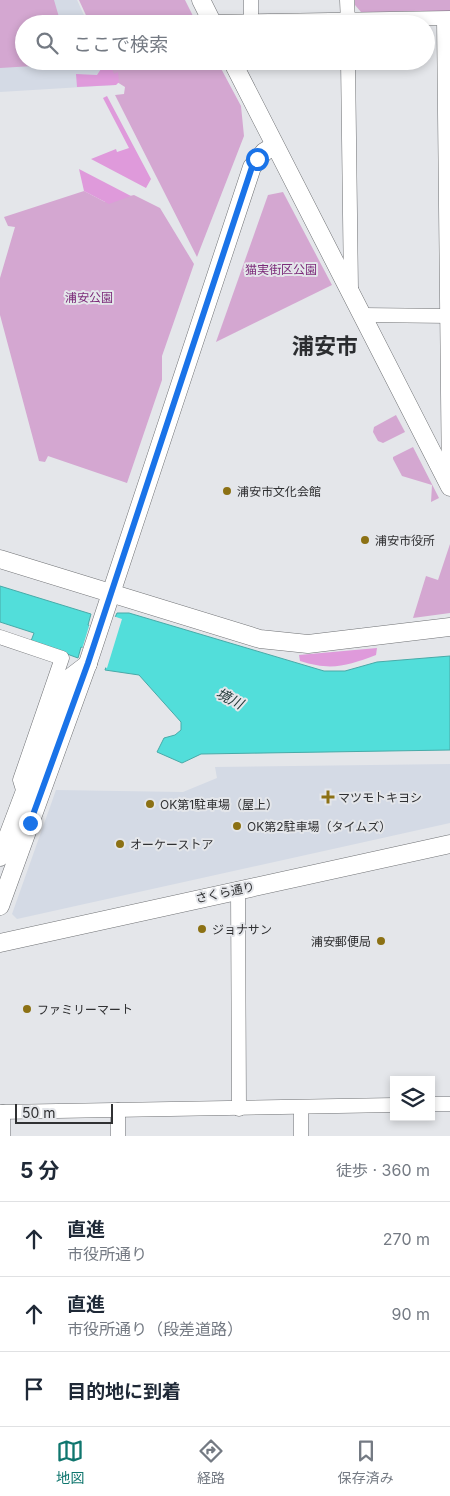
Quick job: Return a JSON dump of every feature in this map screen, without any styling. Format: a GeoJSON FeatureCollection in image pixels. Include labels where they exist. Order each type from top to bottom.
{"type":"FeatureCollection","features":[{"type":"Feature","properties":{"kind":"street"},"geometry":{"type":"LineString","coordinates":[[201,0],[209,15]]}},
{"type":"Feature","properties":{"kind":"street"},"geometry":{"type":"LineString","coordinates":[[251,0],[251,15]]}},
{"type":"Feature","properties":{"kind":"street"},"geometry":{"type":"LineString","coordinates":[[347,0],[348,15]]}},
{"type":"Feature","properties":{"kind":"street"},"geometry":{"type":"LineString","coordinates":[[447,18],[450,486]]}},
{"type":"Feature","properties":{"kind":"street"},"geometry":{"type":"LineString","coordinates":[[236,70],[450,486]]}},
{"type":"Feature","properties":{"kind":"street"},"geometry":{"type":"LineString","coordinates":[[348,70],[351,293]]}},
{"type":"Feature","properties":{"kind":"street"},"geometry":{"type":"LineString","coordinates":[[0,906],[88,663],[252,167],[264,152],[274,146]]}},
{"type":"Feature","properties":{"kind":"street"},"geometry":{"type":"LineString","coordinates":[[362,315],[449,316]]}},
{"type":"Feature","properties":{"kind":"street"},"geometry":{"type":"LineString","coordinates":[[0,559],[260,638],[285,643],[308,644],[450,627]]}},
{"type":"Feature","properties":{"kind":"street"},"geometry":{"type":"LineString","coordinates":[[0,637],[62,658],[20,780],[24,793]]}},
{"type":"Feature","properties":{"kind":"street"},"geometry":{"type":"LineString","coordinates":[[0,857],[67,680],[88,663]]}},
{"type":"Feature","properties":{"kind":"street","name":"さくら通り"},"geometry":{"type":"LineString","coordinates":[[0,943],[238,889],[450,844]]}},
{"type":"Feature","properties":{"kind":"street"},"geometry":{"type":"LineString","coordinates":[[238,889],[239,1109]]}},
{"type":"Feature","properties":{"kind":"street"},"geometry":{"type":"LineString","coordinates":[[435,1104],[450,1104]]}},
{"type":"Feature","properties":{"kind":"street"},"geometry":{"type":"LineString","coordinates":[[3,1136],[2,1112],[390,1105]]}},
{"type":"Feature","properties":{"kind":"street"},"geometry":{"type":"LineString","coordinates":[[301,1108],[301,1136]]}},
{"type":"Feature","properties":{"kind":"street"},"geometry":{"type":"LineString","coordinates":[[118,1110],[118,1136]]}},
{"type":"Feature","properties":{"kind":"shaded area"},"geometry":{"type":"Polygon","coordinates":[[[0,0],[77,0],[84,15],[15,15],[15,70],[109,70],[115,85],[0,92],[0,0]]]}},
{"type":"Feature","properties":{"kind":"shaded area"},"geometry":{"type":"Polygon","coordinates":[[[100,70],[112,70],[114,74],[118,72],[119,82],[116,85],[77,87],[76,74],[97,75],[100,70]]]}},
{"type":"Feature","properties":{"kind":"shaded area"},"geometry":{"type":"Polygon","coordinates":[[[107,96],[151,179],[146,188],[91,159],[116,149],[117,152],[129,148],[103,98],[107,96]]]}},
{"type":"Feature","properties":{"kind":"shaded area"},"geometry":{"type":"Polygon","coordinates":[[[79,169],[131,196],[109,204],[84,191],[79,169]]]}},
{"type":"Feature","properties":{"kind":"shaded area"},"geometry":{"type":"Polygon","coordinates":[[[377,648],[376,655],[339,666],[321,666],[300,661],[299,655],[377,648]]]}},
{"type":"Feature","properties":{"kind":"shaded area"},"geometry":{"type":"Polygon","coordinates":[[[450,764],[450,823],[17,919],[12,914],[56,790],[183,792],[217,778],[215,767],[450,764]]]}},
{"type":"Feature","properties":{"kind":"green space"},"geometry":{"type":"Polygon","coordinates":[[[0,0],[54,0],[58,15],[15,15],[15,67],[0,68],[0,0]]]}},
{"type":"Feature","properties":{"kind":"green space"},"geometry":{"type":"Polygon","coordinates":[[[79,0],[185,0],[192,15],[86,15],[79,0]]]}},
{"type":"Feature","properties":{"kind":"green space"},"geometry":{"type":"Polygon","coordinates":[[[355,0],[450,0],[450,11],[361,12],[355,5],[355,0]]]}},
{"type":"Feature","properties":{"kind":"green space"},"geometry":{"type":"Polygon","coordinates":[[[111,70],[222,70],[241,106],[244,136],[197,257],[115,95],[124,94],[125,87],[117,82],[111,70]]]}},
{"type":"Feature","properties":{"kind":"green space","name":"浦安公園"},"geometry":{"type":"Polygon","coordinates":[[[84,191],[105,202],[134,195],[160,208],[194,264],[162,356],[162,380],[127,483],[48,456],[45,462],[39,461],[0,315],[0,278],[15,227],[8,226],[4,217],[84,191]]]}},
{"type":"Feature","properties":{"kind":"green space","name":"猫実街区公園"},"geometry":{"type":"Polygon","coordinates":[[[283,192],[332,285],[216,342],[268,195],[283,192]]]}},
{"type":"Feature","properties":{"kind":"green space"},"geometry":{"type":"Polygon","coordinates":[[[396,415],[405,432],[383,443],[378,441],[373,432],[374,427],[396,415]]]}},
{"type":"Feature","properties":{"kind":"green space"},"geometry":{"type":"Polygon","coordinates":[[[413,447],[439,498],[431,502],[432,485],[402,476],[393,459],[393,457],[413,447]]]}},
{"type":"Feature","properties":{"kind":"green space"},"geometry":{"type":"Polygon","coordinates":[[[450,544],[450,613],[413,618],[426,576],[438,580],[450,544]]]}},
{"type":"Feature","properties":{"kind":"water","name":"境川"},"geometry":{"type":"Polygon","coordinates":[[[0,586],[91,614],[88,625],[113,634],[115,628],[111,626],[117,613],[129,613],[324,671],[345,671],[377,662],[450,656],[450,750],[201,754],[182,763],[157,752],[164,738],[175,735],[181,730],[181,722],[139,675],[105,670],[109,657],[81,647],[78,658],[31,641],[34,633],[0,622],[0,586]]]}},
{"type":"Feature","properties":{"kind":"pier"},"geometry":{"type":"Polygon","coordinates":[[[93,613],[91,623],[112,631],[108,625],[113,616],[122,619],[107,668],[104,667],[106,658],[82,650],[79,659],[93,613]]]}},
{"type":"Feature","properties":{"kind":"place","name":"浦安市文化会館"},"geometry":{"type":"Point","coordinates":[227,491]}},
{"type":"Feature","properties":{"kind":"place","name":"浦安市役所"},"geometry":{"type":"Point","coordinates":[365,540]}},
{"type":"Feature","properties":{"kind":"place","name":"マツモトキヨシ"},"geometry":{"type":"Point","coordinates":[328,797]}},
{"type":"Feature","properties":{"kind":"place","name":"OK第1駐車場（屋上）"},"geometry":{"type":"Point","coordinates":[150,804]}},
{"type":"Feature","properties":{"kind":"place","name":"OK第2駐車場（タイムズ）"},"geometry":{"type":"Point","coordinates":[237,826]}},
{"type":"Feature","properties":{"kind":"place","name":"オーケーストア"},"geometry":{"type":"Point","coordinates":[120,844]}},
{"type":"Feature","properties":{"kind":"place","name":"ジョナサン"},"geometry":{"type":"Point","coordinates":[202,929]}},
{"type":"Feature","properties":{"kind":"place","name":"浦安郵便局"},"geometry":{"type":"Point","coordinates":[381,941]}},
{"type":"Feature","properties":{"kind":"place","name":"ファミリーマート"},"geometry":{"type":"Point","coordinates":[27,1009]}},
{"type":"Feature","properties":{"kind":"district","name":"浦安市"},"geometry":{"type":"Point","coordinates":[325,346]}},
{"type":"Feature","properties":{"kind":"route"},"geometry":{"type":"LineString","coordinates":[[30,823],[88,663],[212,293],[252,167],[257,159]]}}]}
